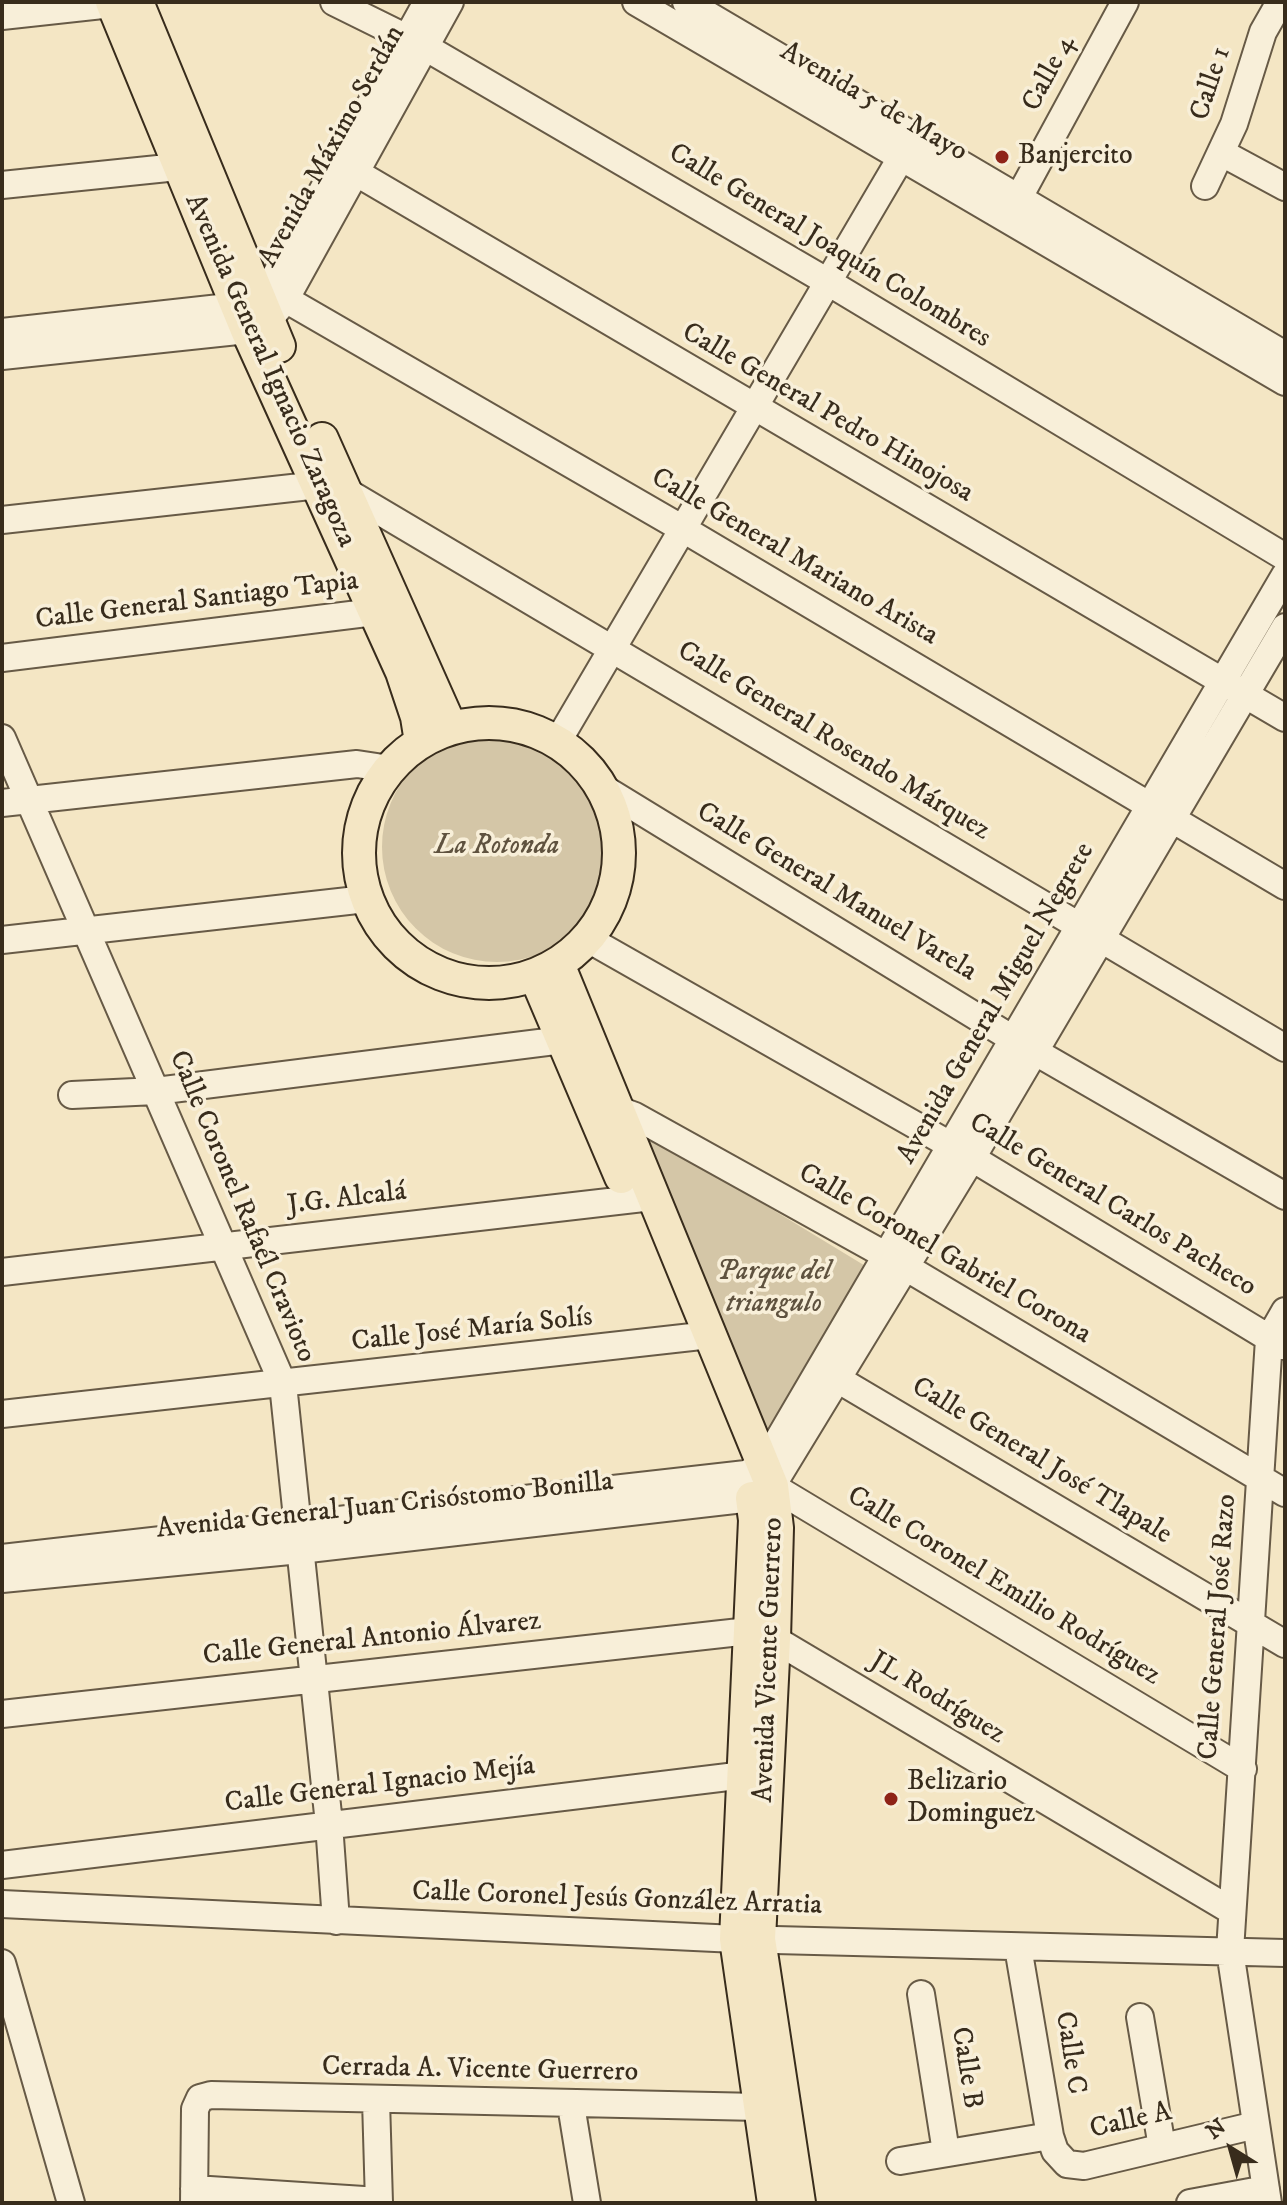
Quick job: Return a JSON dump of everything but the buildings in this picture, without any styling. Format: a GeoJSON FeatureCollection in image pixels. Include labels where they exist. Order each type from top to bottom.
{"type":"FeatureCollection","features":[{"type":"Feature","properties":{"kind":"main road","name":"Avenida General Ignacio Zaragoza"},"geometry":{"type":"LineString","coordinates":[[124,3],[192,166],[261,307],[333,489],[387,611],[451,728]]}},
{"type":"Feature","properties":{"kind":"main road","name":"Avenida General Ignacio Zaragoza"},"geometry":{"type":"LineString","coordinates":[[387,611],[421,742]]}},
{"type":"Feature","properties":{"kind":"main road"},"geometry":{"type":"LineString","coordinates":[[478,723],[506,723],[533,729],[558,741],[583,762],[603,788],[615,818],[620,849],[613,892],[606,912],[588,939],[546,970],[502,983],[467,982],[434,972],[382,930],[366,899],[359,858],[363,817],[374,792],[390,769],[421,742],[451,728],[478,723]]}},
{"type":"Feature","properties":{"kind":"main road","name":"Avenida Vicente Guerrero"},"geometry":{"type":"LineString","coordinates":[[546,970],[563,1040],[603,1105]]}},
{"type":"Feature","properties":{"kind":"main road","name":"Avenida Vicente Guerrero"},"geometry":{"type":"LineString","coordinates":[[546,970],[758,1480],[755,1520],[761,1635],[747,1939],[759,2107],[774,2203]]}},
{"type":"Feature","properties":{"kind":"main road","name":"Avenida Vicente Guerrero"},"geometry":{"type":"LineString","coordinates":[[747,1939],[799,2203]]}},
{"type":"Feature","properties":{"kind":"street","name":"Calle General Joaquín Colombres"},"geometry":{"type":"LineString","coordinates":[[334,2],[416,42],[828,282],[1285,557]]}},
{"type":"Feature","properties":{"kind":"street","name":"Avenida Máximo Serdán"},"geometry":{"type":"LineString","coordinates":[[416,42],[427,2]]}},
{"type":"Feature","properties":{"kind":"street","name":"Avenida Máximo Serdán"},"geometry":{"type":"LineString","coordinates":[[261,307],[347,167],[416,42],[450,2]]}},
{"type":"Feature","properties":{"kind":"street","name":"Avenida 5 de Mayo"},"geometry":{"type":"LineString","coordinates":[[636,2],[902,156],[1013,208]]}},
{"type":"Feature","properties":{"kind":"street","name":"Avenida 5 de Mayo"},"geometry":{"type":"LineString","coordinates":[[686,2],[1013,208],[1269,354],[1285,382]]}},
{"type":"Feature","properties":{"kind":"street","name":"Calle 4"},"geometry":{"type":"LineString","coordinates":[[1013,208],[1125,2]]}},
{"type":"Feature","properties":{"kind":"street","name":"Calle 1"},"geometry":{"type":"LineString","coordinates":[[1205,186],[1241,104],[1263,32],[1280,2]]}},
{"type":"Feature","properties":{"kind":"street"},"geometry":{"type":"LineString","coordinates":[[2,16],[124,3]]}},
{"type":"Feature","properties":{"kind":"street"},"geometry":{"type":"LineString","coordinates":[[1222,153],[1285,187]]}},
{"type":"Feature","properties":{"kind":"street"},"geometry":{"type":"LineString","coordinates":[[558,741],[902,156]]}},
{"type":"Feature","properties":{"kind":"street"},"geometry":{"type":"LineString","coordinates":[[2,185],[192,166]]}},
{"type":"Feature","properties":{"kind":"street","name":"Calle General Pedro Hinojosa"},"geometry":{"type":"LineString","coordinates":[[347,167],[753,409],[1285,718]]}},
{"type":"Feature","properties":{"kind":"street"},"geometry":{"type":"LineString","coordinates":[[2,332],[261,307]]}},
{"type":"Feature","properties":{"kind":"street"},"geometry":{"type":"LineString","coordinates":[[2,356],[261,307]]}},
{"type":"Feature","properties":{"kind":"street","name":"Calle General Mariano Arista"},"geometry":{"type":"LineString","coordinates":[[261,307],[683,529],[1285,886]]}},
{"type":"Feature","properties":{"kind":"street"},"geometry":{"type":"LineString","coordinates":[[2,520],[333,489]]}},
{"type":"Feature","properties":{"kind":"street","name":"Calle General Rosendo Márquez"},"geometry":{"type":"LineString","coordinates":[[333,489],[613,648],[1285,1048]]}},
{"type":"Feature","properties":{"kind":"street","name":"Avenida General Miguel Negrete"},"geometry":{"type":"LineString","coordinates":[[758,1480],[897,1262],[1233,688],[1285,575]]}},
{"type":"Feature","properties":{"kind":"street","name":"Calle General Santiago Tapia"},"geometry":{"type":"LineString","coordinates":[[2,658],[387,611]]}},
{"type":"Feature","properties":{"kind":"street","name":"Avenida General Miguel Negrete"},"geometry":{"type":"LineString","coordinates":[[1233,688],[1285,627]]}},
{"type":"Feature","properties":{"kind":"street","name":"Calle Coronel Rafaél Cravioto"},"geometry":{"type":"LineString","coordinates":[[2,738],[283,1384],[329,1824],[336,1921]]}},
{"type":"Feature","properties":{"kind":"street"},"geometry":{"type":"LineString","coordinates":[[2,803],[357,764],[390,769]]}},
{"type":"Feature","properties":{"kind":"street","name":"Calle General Manuel Varela"},"geometry":{"type":"LineString","coordinates":[[603,788],[1024,1045],[1285,1196]]}},
{"type":"Feature","properties":{"kind":"street"},"geometry":{"type":"LineString","coordinates":[[2,940],[87,928],[366,899]]}},
{"type":"Feature","properties":{"kind":"street","name":"Calle General Carlos Pacheco"},"geometry":{"type":"LineString","coordinates":[[588,939],[962,1152],[1277,1343]]}},
{"type":"Feature","properties":{"kind":"street"},"geometry":{"type":"LineString","coordinates":[[72,1095],[156,1091],[563,1040]]}},
{"type":"Feature","properties":{"kind":"street","name":"Calle Coronel Gabriel Corona"},"geometry":{"type":"LineString","coordinates":[[603,1105],[897,1262],[1285,1493]]}},
{"type":"Feature","properties":{"kind":"street","name":"J.G. Alcalá"},"geometry":{"type":"LineString","coordinates":[[2,1272],[641,1197]]}},
{"type":"Feature","properties":{"kind":"street","name":"Avenida General Miguel Negrete"},"geometry":{"type":"LineString","coordinates":[[758,1480],[839,1380],[897,1262]]}},
{"type":"Feature","properties":{"kind":"street","name":"Calle General José Razo"},"geometry":{"type":"LineString","coordinates":[[1267,2196],[1230,1951],[1260,1478],[1277,1343],[1285,1311]]}},
{"type":"Feature","properties":{"kind":"street","name":"Calle José María Solís"},"geometry":{"type":"LineString","coordinates":[[2,1414],[700,1337]]}},
{"type":"Feature","properties":{"kind":"street","name":"Calle General José Tlapale"},"geometry":{"type":"LineString","coordinates":[[839,1380],[1285,1644]]}},
{"type":"Feature","properties":{"kind":"street","name":"Avenida General Juan Crisóstomo Bonilla"},"geometry":{"type":"LineString","coordinates":[[2,1579],[758,1480]]}},
{"type":"Feature","properties":{"kind":"street","name":"Calle Coronel Emilio Rodríguez"},"geometry":{"type":"LineString","coordinates":[[758,1480],[1243,1769]]}},
{"type":"Feature","properties":{"kind":"street","name":"Avenida General Juan Crisóstomo Bonilla"},"geometry":{"type":"LineString","coordinates":[[2,1558],[300,1538]]}},
{"type":"Feature","properties":{"kind":"street","name":"Calle General Antonio Álvarez"},"geometry":{"type":"LineString","coordinates":[[2,1714],[313,1678],[761,1635]]}},
{"type":"Feature","properties":{"kind":"street","name":"JL Rodríguez"},"geometry":{"type":"LineString","coordinates":[[761,1635],[1232,1911]]}},
{"type":"Feature","properties":{"kind":"street","name":"Calle General Ignacio Mejía"},"geometry":{"type":"LineString","coordinates":[[2,1865],[754,1774]]}},
{"type":"Feature","properties":{"kind":"street","name":"Calle Coronel Jesús González Arratia"},"geometry":{"type":"LineString","coordinates":[[2,1904],[747,1939],[1285,1953]]}},
{"type":"Feature","properties":{"kind":"street","name":"Calle C"},"geometry":{"type":"LineString","coordinates":[[1018,1947],[1050,2136],[1055,2151],[1067,2164]]}},
{"type":"Feature","properties":{"kind":"street"},"geometry":{"type":"LineString","coordinates":[[2,1963],[71,2203]]}},
{"type":"Feature","properties":{"kind":"street","name":"Calle B"},"geometry":{"type":"LineString","coordinates":[[921,1994],[946,2152]]}},
{"type":"Feature","properties":{"kind":"street"},"geometry":{"type":"LineString","coordinates":[[1140,2017],[1162,2147]]}},
{"type":"Feature","properties":{"kind":"street","name":"Cerrada A. Vicente Guerrero"},"geometry":{"type":"LineString","coordinates":[[194,2185],[195,2109],[200,2098],[211,2095],[759,2107]]}},
{"type":"Feature","properties":{"kind":"street"},"geometry":{"type":"LineString","coordinates":[[194,2185],[287,2199],[379,2202],[376,2100]]}},
{"type":"Feature","properties":{"kind":"street"},"geometry":{"type":"LineString","coordinates":[[571,2105],[587,2203]]}},
{"type":"Feature","properties":{"kind":"street","name":"Calle A"},"geometry":{"type":"LineString","coordinates":[[1067,2164],[1084,2166],[1256,2125]]}},
{"type":"Feature","properties":{"kind":"street","name":"Calle A"},"geometry":{"type":"LineString","coordinates":[[900,2161],[1050,2136]]}},
{"type":"Feature","properties":{"kind":"street"},"geometry":{"type":"LineString","coordinates":[[1190,2203],[1267,2196]]}},
{"type":"Feature","properties":{"kind":"green space","name":"La Rotonda"},"geometry":{"type":"Polygon","coordinates":[[[497,732],[541,741],[578,766],[603,803],[612,847],[603,891],[578,928],[541,953],[497,962],[453,953],[416,928],[391,891],[382,847],[391,803],[416,766],[453,741],[497,732]]]}},
{"type":"Feature","properties":{"kind":"green space","name":"Parque del triangulo"},"geometry":{"type":"Polygon","coordinates":[[[634,1134],[663,1143],[867,1267],[764,1434],[634,1134]]]}},
{"type":"Feature","properties":{"kind":"place","name":"Banjercito"},"geometry":{"type":"Point","coordinates":[1002,157]}},
{"type":"Feature","properties":{"kind":"place","name":"Belizario Dominguez"},"geometry":{"type":"Point","coordinates":[891,1799]}}]}
